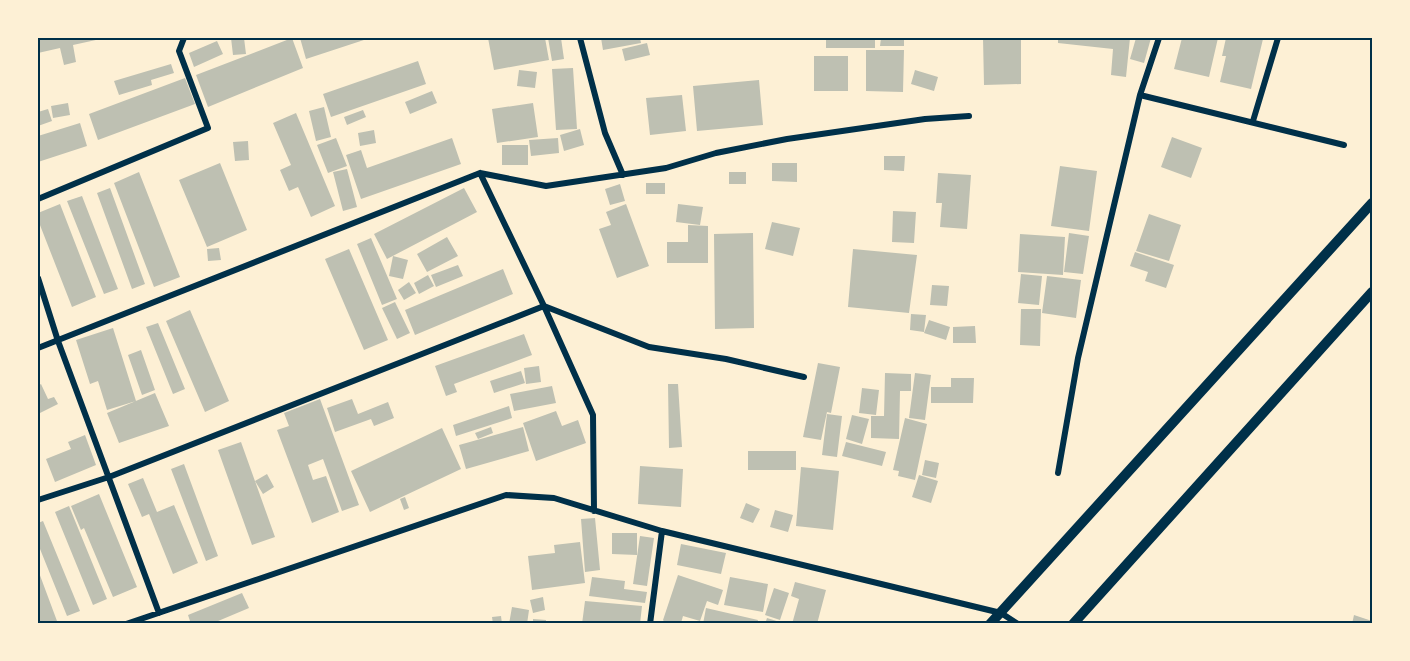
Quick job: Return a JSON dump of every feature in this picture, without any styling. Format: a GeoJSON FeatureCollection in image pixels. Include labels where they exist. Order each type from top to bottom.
{"type":"FeatureCollection","features":[{"type":"Feature","properties":{"kind":"street"},"geometry":{"type":"LineString","coordinates":[[38,199],[208,128],[179,51],[184,38]]}},
{"type":"Feature","properties":{"kind":"street"},"geometry":{"type":"LineString","coordinates":[[580,38],[605,133],[623,174]]}},
{"type":"Feature","properties":{"kind":"street"},"geometry":{"type":"LineString","coordinates":[[1058,473],[1078,358],[1140,95],[1159,38]]}},
{"type":"Feature","properties":{"kind":"street"},"geometry":{"type":"LineString","coordinates":[[1253,121],[1278,38]]}},
{"type":"Feature","properties":{"kind":"street"},"geometry":{"type":"LineString","coordinates":[[1140,95],[1344,145]]}},
{"type":"Feature","properties":{"kind":"street"},"geometry":{"type":"LineString","coordinates":[[38,348],[480,173],[546,186],[666,168],[716,153],[787,139],[925,119],[969,116]]}},
{"type":"Feature","properties":{"kind":"street"},"geometry":{"type":"LineString","coordinates":[[480,173],[593,415],[594,510]]}},
{"type":"Feature","properties":{"kind":"street"},"geometry":{"type":"LineString","coordinates":[[990,624],[1372,203]]}},
{"type":"Feature","properties":{"kind":"street"},"geometry":{"type":"LineString","coordinates":[[38,278],[58,341],[159,613]]}},
{"type":"Feature","properties":{"kind":"street"},"geometry":{"type":"LineString","coordinates":[[1073,624],[1372,292]]}},
{"type":"Feature","properties":{"kind":"street"},"geometry":{"type":"LineString","coordinates":[[38,500],[109,477],[544,306],[649,347],[726,359],[804,377]]}},
{"type":"Feature","properties":{"kind":"street"},"geometry":{"type":"LineString","coordinates":[[126,624],[506,495],[554,498],[662,531],[1000,613],[1018,624]]}},
{"type":"Feature","properties":{"kind":"street"},"geometry":{"type":"LineString","coordinates":[[650,624],[662,531]]}},
{"type":"Feature","properties":{"kind":"building"},"geometry":{"type":"Polygon","coordinates":[[[38,38],[105,38],[73,45],[76,62],[64,65],[60,48],[38,53],[38,38]]]}},
{"type":"Feature","properties":{"kind":"building"},"geometry":{"type":"Polygon","coordinates":[[[231,38],[244,38],[246,54],[233,55],[231,38]]]}},
{"type":"Feature","properties":{"kind":"building"},"geometry":{"type":"Polygon","coordinates":[[[292,38],[303,68],[208,107],[196,75],[292,38]]]}},
{"type":"Feature","properties":{"kind":"building"},"geometry":{"type":"Polygon","coordinates":[[[300,38],[370,38],[306,59],[300,38]]]}},
{"type":"Feature","properties":{"kind":"building"},"geometry":{"type":"Polygon","coordinates":[[[488,38],[545,38],[549,60],[494,70],[488,38]]]}},
{"type":"Feature","properties":{"kind":"building"},"geometry":{"type":"Polygon","coordinates":[[[548,38],[561,38],[564,59],[552,61],[548,38]]]}},
{"type":"Feature","properties":{"kind":"building"},"geometry":{"type":"Polygon","coordinates":[[[601,38],[640,38],[641,43],[603,50],[601,38]]]}},
{"type":"Feature","properties":{"kind":"building"},"geometry":{"type":"Polygon","coordinates":[[[826,38],[875,38],[875,48],[826,48],[826,38]]]}},
{"type":"Feature","properties":{"kind":"building"},"geometry":{"type":"Polygon","coordinates":[[[881,38],[904,38],[904,46],[880,46],[881,38]]]}},
{"type":"Feature","properties":{"kind":"building"},"geometry":{"type":"Polygon","coordinates":[[[983,38],[1021,38],[1021,84],[984,85],[983,38]]]}},
{"type":"Feature","properties":{"kind":"building"},"geometry":{"type":"Polygon","coordinates":[[[1058,38],[1130,38],[1126,77],[1111,75],[1113,49],[1058,43],[1058,38]]]}},
{"type":"Feature","properties":{"kind":"building"},"geometry":{"type":"Polygon","coordinates":[[[1136,38],[1151,38],[1144,63],[1130,59],[1136,38]]]}},
{"type":"Feature","properties":{"kind":"building"},"geometry":{"type":"Polygon","coordinates":[[[1182,38],[1218,38],[1209,77],[1174,69],[1182,38]]]}},
{"type":"Feature","properties":{"kind":"building"},"geometry":{"type":"Polygon","coordinates":[[[1226,38],[1263,39],[1251,89],[1220,82],[1226,56],[1222,56],[1226,38]]]}},
{"type":"Feature","properties":{"kind":"building"},"geometry":{"type":"Polygon","coordinates":[[[217,41],[223,54],[194,67],[189,53],[217,41]]]}},
{"type":"Feature","properties":{"kind":"building"},"geometry":{"type":"Polygon","coordinates":[[[647,43],[650,55],[625,61],[622,49],[647,43]]]}},
{"type":"Feature","properties":{"kind":"building"},"geometry":{"type":"Polygon","coordinates":[[[866,50],[904,50],[903,92],[866,91],[866,50]]]}},
{"type":"Feature","properties":{"kind":"building"},"geometry":{"type":"Polygon","coordinates":[[[814,56],[848,56],[848,91],[814,91],[814,56]]]}},
{"type":"Feature","properties":{"kind":"building"},"geometry":{"type":"Polygon","coordinates":[[[418,61],[426,84],[331,117],[323,94],[418,61]]]}},
{"type":"Feature","properties":{"kind":"building"},"geometry":{"type":"Polygon","coordinates":[[[171,64],[174,73],[151,80],[152,85],[119,95],[114,81],[171,64]]]}},
{"type":"Feature","properties":{"kind":"building"},"geometry":{"type":"Polygon","coordinates":[[[573,68],[577,129],[556,130],[552,69],[573,68]]]}},
{"type":"Feature","properties":{"kind":"building"},"geometry":{"type":"Polygon","coordinates":[[[519,70],[537,72],[535,88],[517,86],[519,70]]]}},
{"type":"Feature","properties":{"kind":"building"},"geometry":{"type":"Polygon","coordinates":[[[915,70],[938,77],[934,91],[911,84],[915,70]]]}},
{"type":"Feature","properties":{"kind":"building"},"geometry":{"type":"Polygon","coordinates":[[[185,78],[195,104],[98,140],[89,114],[185,78]]]}},
{"type":"Feature","properties":{"kind":"building"},"geometry":{"type":"Polygon","coordinates":[[[759,80],[763,125],[697,131],[693,86],[759,80]]]}},
{"type":"Feature","properties":{"kind":"building"},"geometry":{"type":"Polygon","coordinates":[[[432,91],[437,103],[410,114],[405,102],[432,91]]]}},
{"type":"Feature","properties":{"kind":"building"},"geometry":{"type":"Polygon","coordinates":[[[682,95],[686,131],[650,135],[646,98],[682,95]]]}},
{"type":"Feature","properties":{"kind":"building"},"geometry":{"type":"Polygon","coordinates":[[[68,103],[70,115],[53,118],[51,106],[68,103]]]}},
{"type":"Feature","properties":{"kind":"building"},"geometry":{"type":"Polygon","coordinates":[[[533,103],[538,137],[497,143],[492,109],[533,103]]]}},
{"type":"Feature","properties":{"kind":"building"},"geometry":{"type":"Polygon","coordinates":[[[324,107],[331,137],[316,141],[309,111],[324,107]]]}},
{"type":"Feature","properties":{"kind":"building"},"geometry":{"type":"Polygon","coordinates":[[[48,109],[52,121],[38,126],[38,112],[48,109]]]}},
{"type":"Feature","properties":{"kind":"building"},"geometry":{"type":"Polygon","coordinates":[[[363,110],[366,117],[347,125],[344,117],[363,110]]]}},
{"type":"Feature","properties":{"kind":"building"},"geometry":{"type":"Polygon","coordinates":[[[296,113],[335,206],[311,217],[298,187],[289,191],[280,170],[291,165],[273,123],[296,113]]]}},
{"type":"Feature","properties":{"kind":"building"},"geometry":{"type":"Polygon","coordinates":[[[80,123],[87,146],[38,162],[38,136],[80,123]]]}},
{"type":"Feature","properties":{"kind":"building"},"geometry":{"type":"Polygon","coordinates":[[[580,129],[584,145],[564,151],[560,135],[580,129]]]}},
{"type":"Feature","properties":{"kind":"building"},"geometry":{"type":"Polygon","coordinates":[[[374,130],[376,143],[360,146],[358,133],[374,130]]]}},
{"type":"Feature","properties":{"kind":"building"},"geometry":{"type":"Polygon","coordinates":[[[1172,137],[1202,148],[1191,178],[1161,167],[1172,137]]]}},
{"type":"Feature","properties":{"kind":"building"},"geometry":{"type":"Polygon","coordinates":[[[336,138],[347,166],[328,173],[317,145],[336,138]]]}},
{"type":"Feature","properties":{"kind":"building"},"geometry":{"type":"Polygon","coordinates":[[[452,138],[461,164],[361,199],[346,155],[361,150],[367,168],[452,138]]]}},
{"type":"Feature","properties":{"kind":"building"},"geometry":{"type":"Polygon","coordinates":[[[558,138],[559,153],[531,156],[529,140],[558,138]]]}},
{"type":"Feature","properties":{"kind":"building"},"geometry":{"type":"Polygon","coordinates":[[[248,141],[249,160],[235,161],[233,142],[248,141]]]}},
{"type":"Feature","properties":{"kind":"building"},"geometry":{"type":"Polygon","coordinates":[[[502,145],[528,145],[528,165],[502,165],[502,145]]]}},
{"type":"Feature","properties":{"kind":"building"},"geometry":{"type":"Polygon","coordinates":[[[884,156],[905,156],[904,171],[884,170],[884,156]]]}},
{"type":"Feature","properties":{"kind":"building"},"geometry":{"type":"Polygon","coordinates":[[[220,163],[247,230],[207,247],[179,180],[220,163]]]}},
{"type":"Feature","properties":{"kind":"building"},"geometry":{"type":"Polygon","coordinates":[[[772,163],[797,163],[797,182],[772,181],[772,163]]]}},
{"type":"Feature","properties":{"kind":"building"},"geometry":{"type":"Polygon","coordinates":[[[1060,166],[1097,171],[1089,231],[1051,226],[1060,166]]]}},
{"type":"Feature","properties":{"kind":"building"},"geometry":{"type":"Polygon","coordinates":[[[347,169],[357,207],[343,211],[333,172],[347,169]]]}},
{"type":"Feature","properties":{"kind":"building"},"geometry":{"type":"Polygon","coordinates":[[[139,172],[180,277],[154,287],[114,183],[139,172]]]}},
{"type":"Feature","properties":{"kind":"building"},"geometry":{"type":"Polygon","coordinates":[[[729,172],[746,172],[746,184],[729,184],[729,172]]]}},
{"type":"Feature","properties":{"kind":"building"},"geometry":{"type":"Polygon","coordinates":[[[938,173],[971,175],[967,229],[940,227],[942,203],[936,203],[938,173]]]}},
{"type":"Feature","properties":{"kind":"building"},"geometry":{"type":"Polygon","coordinates":[[[646,183],[665,183],[665,194],[646,194],[646,183]]]}},
{"type":"Feature","properties":{"kind":"building"},"geometry":{"type":"Polygon","coordinates":[[[620,184],[625,201],[610,205],[605,189],[620,184]]]}},
{"type":"Feature","properties":{"kind":"building"},"geometry":{"type":"Polygon","coordinates":[[[110,188],[145,284],[132,289],[97,193],[110,188]]]}},
{"type":"Feature","properties":{"kind":"building"},"geometry":{"type":"Polygon","coordinates":[[[464,188],[477,212],[387,259],[374,234],[464,188]]]}},
{"type":"Feature","properties":{"kind":"building"},"geometry":{"type":"Polygon","coordinates":[[[82,196],[118,289],[104,294],[67,201],[82,196]]]}},
{"type":"Feature","properties":{"kind":"building"},"geometry":{"type":"Polygon","coordinates":[[[60,204],[96,297],[72,307],[38,220],[38,213],[60,204]]]}},
{"type":"Feature","properties":{"kind":"building"},"geometry":{"type":"Polygon","coordinates":[[[626,204],[649,266],[617,278],[599,229],[611,225],[606,212],[626,204]]]}},
{"type":"Feature","properties":{"kind":"building"},"geometry":{"type":"Polygon","coordinates":[[[678,204],[703,207],[700,225],[676,222],[678,204]]]}},
{"type":"Feature","properties":{"kind":"building"},"geometry":{"type":"Polygon","coordinates":[[[893,211],[916,212],[914,243],[892,242],[893,211]]]}},
{"type":"Feature","properties":{"kind":"building"},"geometry":{"type":"Polygon","coordinates":[[[1149,214],[1181,225],[1169,261],[1136,251],[1149,214]]]}},
{"type":"Feature","properties":{"kind":"building"},"geometry":{"type":"Polygon","coordinates":[[[772,222],[800,228],[793,256],[765,249],[772,222]]]}},
{"type":"Feature","properties":{"kind":"building"},"geometry":{"type":"Polygon","coordinates":[[[688,225],[708,226],[708,263],[667,263],[667,242],[688,242],[688,225]]]}},
{"type":"Feature","properties":{"kind":"building"},"geometry":{"type":"Polygon","coordinates":[[[753,233],[754,328],[715,329],[714,234],[753,233]]]}},
{"type":"Feature","properties":{"kind":"building"},"geometry":{"type":"Polygon","coordinates":[[[1069,233],[1089,236],[1083,274],[1064,272],[1069,233]]]}},
{"type":"Feature","properties":{"kind":"building"},"geometry":{"type":"Polygon","coordinates":[[[1020,234],[1065,237],[1063,275],[1018,272],[1020,234]]]}},
{"type":"Feature","properties":{"kind":"building"},"geometry":{"type":"Polygon","coordinates":[[[447,237],[458,256],[427,272],[417,254],[447,237]]]}},
{"type":"Feature","properties":{"kind":"building"},"geometry":{"type":"Polygon","coordinates":[[[371,238],[397,299],[382,305],[357,244],[371,238]]]}},
{"type":"Feature","properties":{"kind":"building"},"geometry":{"type":"Polygon","coordinates":[[[219,248],[221,260],[208,261],[207,249],[219,248]]]}},
{"type":"Feature","properties":{"kind":"building"},"geometry":{"type":"Polygon","coordinates":[[[349,249],[388,340],[364,350],[325,259],[349,249]]]}},
{"type":"Feature","properties":{"kind":"building"},"geometry":{"type":"Polygon","coordinates":[[[853,249],[917,255],[909,313],[848,307],[853,249]]]}},
{"type":"Feature","properties":{"kind":"building"},"geometry":{"type":"Polygon","coordinates":[[[1135,252],[1174,265],[1166,288],[1145,281],[1148,272],[1130,266],[1135,252]]]}},
{"type":"Feature","properties":{"kind":"building"},"geometry":{"type":"Polygon","coordinates":[[[393,256],[408,260],[403,279],[389,276],[393,256]]]}},
{"type":"Feature","properties":{"kind":"building"},"geometry":{"type":"Polygon","coordinates":[[[458,265],[463,276],[436,287],[431,275],[458,265]]]}},
{"type":"Feature","properties":{"kind":"building"},"geometry":{"type":"Polygon","coordinates":[[[503,269],[513,294],[415,335],[405,310],[503,269]]]}},
{"type":"Feature","properties":{"kind":"building"},"geometry":{"type":"Polygon","coordinates":[[[1021,274],[1042,276],[1039,305],[1018,303],[1021,274]]]}},
{"type":"Feature","properties":{"kind":"building"},"geometry":{"type":"Polygon","coordinates":[[[428,275],[434,286],[419,294],[414,283],[428,275]]]}},
{"type":"Feature","properties":{"kind":"building"},"geometry":{"type":"Polygon","coordinates":[[[1047,276],[1081,280],[1076,318],[1042,313],[1047,276]]]}},
{"type":"Feature","properties":{"kind":"building"},"geometry":{"type":"Polygon","coordinates":[[[409,282],[416,293],[404,300],[398,290],[409,282]]]}},
{"type":"Feature","properties":{"kind":"building"},"geometry":{"type":"Polygon","coordinates":[[[932,285],[949,286],[947,306],[930,305],[932,285]]]}},
{"type":"Feature","properties":{"kind":"building"},"geometry":{"type":"Polygon","coordinates":[[[395,302],[410,333],[397,339],[382,308],[395,302]]]}},
{"type":"Feature","properties":{"kind":"building"},"geometry":{"type":"Polygon","coordinates":[[[1021,309],[1041,309],[1040,346],[1020,345],[1021,309]]]}},
{"type":"Feature","properties":{"kind":"building"},"geometry":{"type":"Polygon","coordinates":[[[190,310],[229,401],[205,412],[166,321],[190,310]]]}},
{"type":"Feature","properties":{"kind":"building"},"geometry":{"type":"Polygon","coordinates":[[[911,314],[926,315],[924,332],[910,330],[911,314]]]}},
{"type":"Feature","properties":{"kind":"building"},"geometry":{"type":"Polygon","coordinates":[[[929,320],[950,327],[946,340],[924,333],[929,320]]]}},
{"type":"Feature","properties":{"kind":"building"},"geometry":{"type":"Polygon","coordinates":[[[158,323],[185,389],[173,394],[146,327],[158,323]]]}},
{"type":"Feature","properties":{"kind":"building"},"geometry":{"type":"Polygon","coordinates":[[[975,326],[976,343],[953,343],[953,327],[975,326]]]}},
{"type":"Feature","properties":{"kind":"building"},"geometry":{"type":"Polygon","coordinates":[[[113,328],[136,401],[107,410],[98,381],[90,384],[76,340],[113,328]]]}},
{"type":"Feature","properties":{"kind":"building"},"geometry":{"type":"Polygon","coordinates":[[[524,334],[532,355],[454,384],[457,392],[446,396],[435,366],[524,334]]]}},
{"type":"Feature","properties":{"kind":"building"},"geometry":{"type":"Polygon","coordinates":[[[141,350],[155,390],[142,395],[128,355],[141,350]]]}},
{"type":"Feature","properties":{"kind":"building"},"geometry":{"type":"Polygon","coordinates":[[[818,363],[840,367],[831,413],[827,412],[821,440],[803,437],[818,363]]]}},
{"type":"Feature","properties":{"kind":"building"},"geometry":{"type":"Polygon","coordinates":[[[539,366],[541,382],[526,384],[524,368],[539,366]]]}},
{"type":"Feature","properties":{"kind":"building"},"geometry":{"type":"Polygon","coordinates":[[[521,371],[525,383],[494,393],[490,381],[521,371]]]}},
{"type":"Feature","properties":{"kind":"building"},"geometry":{"type":"Polygon","coordinates":[[[885,373],[911,374],[911,391],[900,391],[899,439],[871,438],[871,416],[884,416],[885,373]]]}},
{"type":"Feature","properties":{"kind":"building"},"geometry":{"type":"Polygon","coordinates":[[[915,373],[931,375],[925,420],[909,418],[915,373]]]}},
{"type":"Feature","properties":{"kind":"building"},"geometry":{"type":"Polygon","coordinates":[[[951,378],[974,378],[973,403],[931,403],[931,387],[951,387],[951,378]]]}},
{"type":"Feature","properties":{"kind":"building"},"geometry":{"type":"Polygon","coordinates":[[[41,384],[48,399],[54,397],[58,404],[38,414],[38,386],[41,384]]]}},
{"type":"Feature","properties":{"kind":"building"},"geometry":{"type":"Polygon","coordinates":[[[668,384],[678,384],[682,447],[669,448],[668,384]]]}},
{"type":"Feature","properties":{"kind":"building"},"geometry":{"type":"Polygon","coordinates":[[[552,386],[556,403],[514,411],[510,394],[552,386]]]}},
{"type":"Feature","properties":{"kind":"building"},"geometry":{"type":"Polygon","coordinates":[[[862,388],[879,390],[876,415],[859,413],[862,388]]]}},
{"type":"Feature","properties":{"kind":"building"},"geometry":{"type":"Polygon","coordinates":[[[155,393],[169,426],[119,443],[107,413],[155,393]]]}},
{"type":"Feature","properties":{"kind":"building"},"geometry":{"type":"Polygon","coordinates":[[[320,399],[359,505],[342,511],[323,459],[308,465],[313,480],[326,476],[339,512],[312,523],[277,430],[289,426],[284,413],[320,399]]]}},
{"type":"Feature","properties":{"kind":"building"},"geometry":{"type":"Polygon","coordinates":[[[352,399],[358,414],[388,402],[394,418],[374,426],[371,419],[335,432],[327,408],[352,399]]]}},
{"type":"Feature","properties":{"kind":"building"},"geometry":{"type":"Polygon","coordinates":[[[509,406],[512,418],[456,436],[453,425],[509,406]]]}},
{"type":"Feature","properties":{"kind":"building"},"geometry":{"type":"Polygon","coordinates":[[[556,411],[562,426],[578,420],[586,443],[536,461],[523,423],[556,411]]]}},
{"type":"Feature","properties":{"kind":"building"},"geometry":{"type":"Polygon","coordinates":[[[827,414],[842,416],[837,457],[822,455],[827,414]]]}},
{"type":"Feature","properties":{"kind":"building"},"geometry":{"type":"Polygon","coordinates":[[[852,415],[869,419],[862,444],[846,439],[852,415]]]}},
{"type":"Feature","properties":{"kind":"building"},"geometry":{"type":"Polygon","coordinates":[[[905,418],[927,424],[915,480],[898,476],[899,471],[893,470],[905,418]]]}},
{"type":"Feature","properties":{"kind":"building"},"geometry":{"type":"Polygon","coordinates":[[[491,427],[493,433],[478,439],[475,433],[491,427]]]}},
{"type":"Feature","properties":{"kind":"building"},"geometry":{"type":"Polygon","coordinates":[[[523,427],[529,451],[466,469],[459,445],[523,427]]]}},
{"type":"Feature","properties":{"kind":"building"},"geometry":{"type":"Polygon","coordinates":[[[442,428],[461,469],[370,512],[351,471],[442,428]]]}},
{"type":"Feature","properties":{"kind":"building"},"geometry":{"type":"Polygon","coordinates":[[[85,435],[96,465],[55,482],[46,459],[71,449],[68,442],[85,435]]]}},
{"type":"Feature","properties":{"kind":"building"},"geometry":{"type":"Polygon","coordinates":[[[241,442],[275,537],[252,545],[218,450],[241,442]]]}},
{"type":"Feature","properties":{"kind":"building"},"geometry":{"type":"Polygon","coordinates":[[[846,442],[886,452],[882,466],[842,456],[846,442]]]}},
{"type":"Feature","properties":{"kind":"building"},"geometry":{"type":"Polygon","coordinates":[[[748,451],[796,451],[796,470],[748,470],[748,451]]]}},
{"type":"Feature","properties":{"kind":"building"},"geometry":{"type":"Polygon","coordinates":[[[925,460],[939,463],[936,478],[922,475],[925,460]]]}},
{"type":"Feature","properties":{"kind":"building"},"geometry":{"type":"Polygon","coordinates":[[[184,464],[218,556],[206,561],[171,469],[184,464]]]}},
{"type":"Feature","properties":{"kind":"building"},"geometry":{"type":"Polygon","coordinates":[[[640,466],[683,469],[681,507],[638,504],[640,466]]]}},
{"type":"Feature","properties":{"kind":"building"},"geometry":{"type":"Polygon","coordinates":[[[801,467],[839,471],[833,530],[796,526],[801,467]]]}},
{"type":"Feature","properties":{"kind":"building"},"geometry":{"type":"Polygon","coordinates":[[[267,474],[274,487],[263,494],[255,481],[267,474]]]}},
{"type":"Feature","properties":{"kind":"building"},"geometry":{"type":"Polygon","coordinates":[[[919,475],[938,481],[931,503],[912,497],[919,475]]]}},
{"type":"Feature","properties":{"kind":"building"},"geometry":{"type":"Polygon","coordinates":[[[143,478],[157,512],[174,505],[198,563],[173,574],[149,514],[142,517],[128,484],[143,478]]]}},
{"type":"Feature","properties":{"kind":"building"},"geometry":{"type":"Polygon","coordinates":[[[99,494],[137,587],[113,597],[84,528],[81,530],[71,506],[99,494]]]}},
{"type":"Feature","properties":{"kind":"building"},"geometry":{"type":"Polygon","coordinates":[[[405,497],[409,508],[404,510],[400,499],[405,497]]]}},
{"type":"Feature","properties":{"kind":"building"},"geometry":{"type":"Polygon","coordinates":[[[746,503],[760,509],[753,523],[740,518],[746,503]]]}},
{"type":"Feature","properties":{"kind":"building"},"geometry":{"type":"Polygon","coordinates":[[[69,506],[107,599],[93,605],[55,512],[69,506]]]}},
{"type":"Feature","properties":{"kind":"building"},"geometry":{"type":"Polygon","coordinates":[[[775,510],[793,515],[788,532],[770,527],[775,510]]]}},
{"type":"Feature","properties":{"kind":"building"},"geometry":{"type":"Polygon","coordinates":[[[595,518],[600,570],[585,572],[581,519],[595,518]]]}},
{"type":"Feature","properties":{"kind":"building"},"geometry":{"type":"Polygon","coordinates":[[[43,521],[80,611],[67,616],[38,544],[38,523],[43,521]]]}},
{"type":"Feature","properties":{"kind":"building"},"geometry":{"type":"Polygon","coordinates":[[[612,533],[637,533],[637,555],[612,554],[612,533]]]}},
{"type":"Feature","properties":{"kind":"building"},"geometry":{"type":"Polygon","coordinates":[[[640,536],[654,538],[647,586],[633,584],[640,536]]]}},
{"type":"Feature","properties":{"kind":"building"},"geometry":{"type":"Polygon","coordinates":[[[580,542],[585,583],[532,590],[528,556],[555,553],[554,545],[580,542]]]}},
{"type":"Feature","properties":{"kind":"building"},"geometry":{"type":"Polygon","coordinates":[[[681,544],[726,553],[721,574],[677,565],[681,544]]]}},
{"type":"Feature","properties":{"kind":"building"},"geometry":{"type":"Polygon","coordinates":[[[38,570],[57,621],[50,624],[38,624],[38,570]]]}},
{"type":"Feature","properties":{"kind":"building"},"geometry":{"type":"Polygon","coordinates":[[[678,575],[723,590],[718,605],[707,601],[700,621],[683,616],[681,623],[666,624],[663,620],[678,575]]]}},
{"type":"Feature","properties":{"kind":"building"},"geometry":{"type":"Polygon","coordinates":[[[592,577],[625,581],[624,589],[647,592],[645,603],[589,596],[592,577]]]}},
{"type":"Feature","properties":{"kind":"building"},"geometry":{"type":"Polygon","coordinates":[[[730,577],[768,584],[763,612],[724,605],[730,577]]]}},
{"type":"Feature","properties":{"kind":"building"},"geometry":{"type":"Polygon","coordinates":[[[795,582],[826,590],[817,624],[792,624],[799,599],[791,596],[795,582]]]}},
{"type":"Feature","properties":{"kind":"building"},"geometry":{"type":"Polygon","coordinates":[[[774,588],[789,593],[780,620],[765,615],[774,588]]]}},
{"type":"Feature","properties":{"kind":"building"},"geometry":{"type":"Polygon","coordinates":[[[242,593],[249,608],[211,624],[191,624],[188,615],[242,593]]]}},
{"type":"Feature","properties":{"kind":"building"},"geometry":{"type":"Polygon","coordinates":[[[543,597],[545,610],[533,613],[530,600],[543,597]]]}},
{"type":"Feature","properties":{"kind":"building"},"geometry":{"type":"Polygon","coordinates":[[[585,601],[642,606],[640,624],[582,624],[585,601]]]}},
{"type":"Feature","properties":{"kind":"building"},"geometry":{"type":"Polygon","coordinates":[[[512,607],[529,610],[527,624],[509,624],[512,607]]]}},
{"type":"Feature","properties":{"kind":"building"},"geometry":{"type":"Polygon","coordinates":[[[706,608],[758,620],[757,624],[703,624],[706,608]]]}},
{"type":"Feature","properties":{"kind":"building"},"geometry":{"type":"Polygon","coordinates":[[[1354,615],[1372,621],[1372,624],[1352,624],[1354,615]]]}},
{"type":"Feature","properties":{"kind":"building"},"geometry":{"type":"Polygon","coordinates":[[[501,616],[502,624],[493,624],[492,617],[501,616]]]}},
{"type":"Feature","properties":{"kind":"building"},"geometry":{"type":"Polygon","coordinates":[[[767,618],[783,623],[783,624],[765,624],[767,618]]]}},
{"type":"Feature","properties":{"kind":"building"},"geometry":{"type":"Polygon","coordinates":[[[533,619],[546,620],[546,624],[533,624],[533,619]]]}}]}
